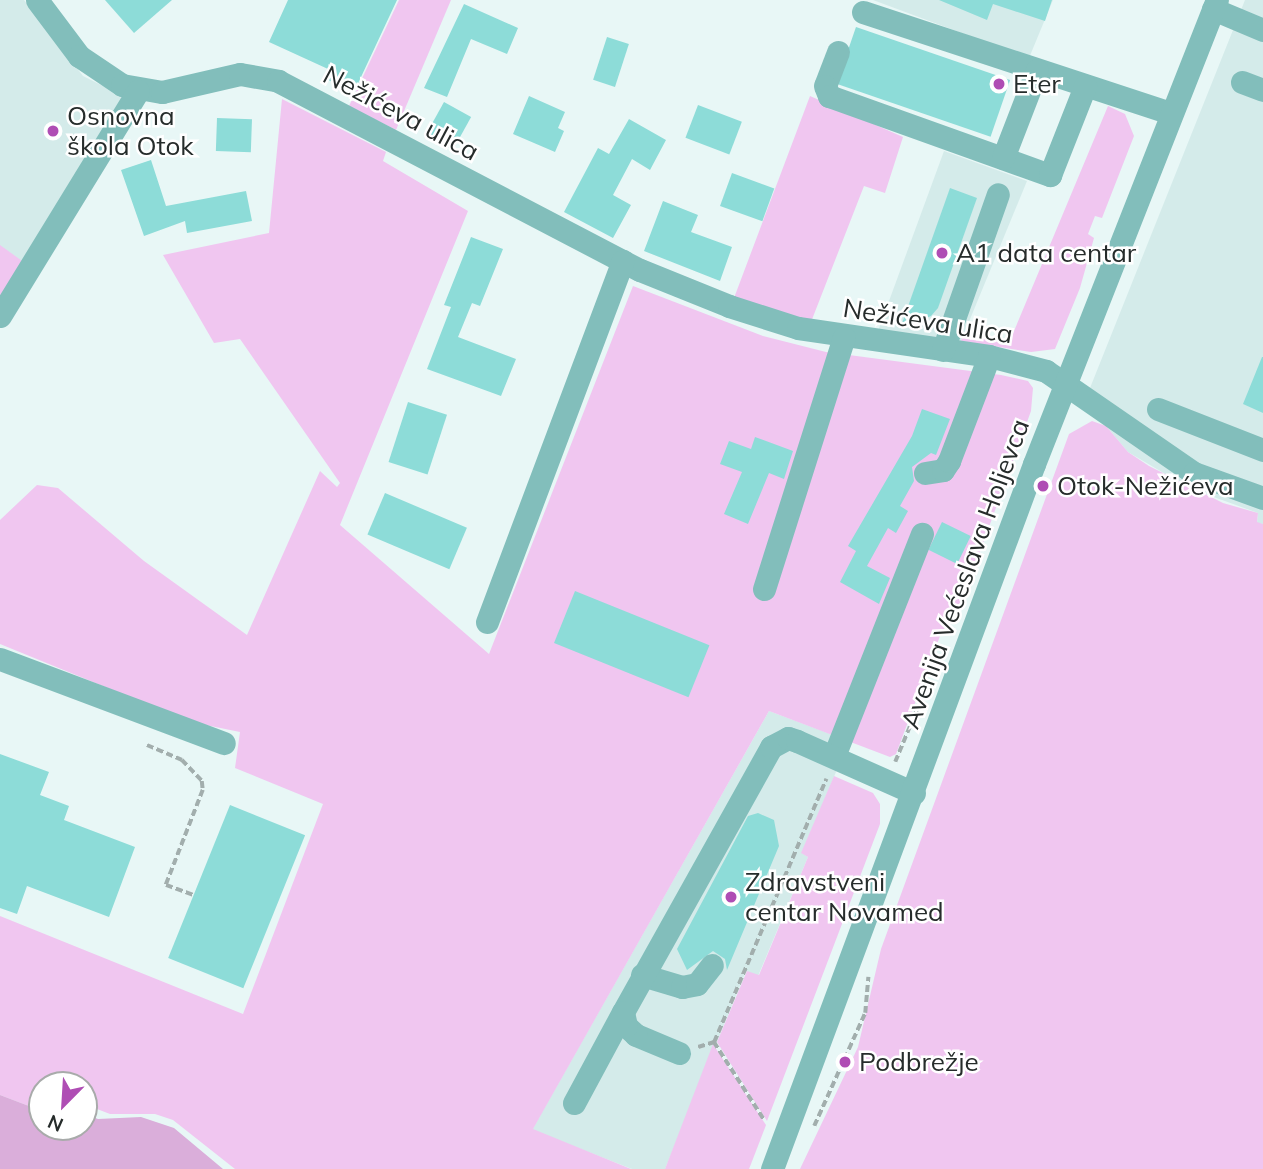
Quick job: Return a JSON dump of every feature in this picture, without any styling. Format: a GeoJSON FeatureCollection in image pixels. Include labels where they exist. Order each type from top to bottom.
{"type":"FeatureCollection","features":[{"type":"Feature","properties":{"kind":"street"},"geometry":{"type":"LineString","coordinates":[[0,316],[138,91],[122,85],[79,56],[37,0]]}},
{"type":"Feature","properties":{"kind":"street"},"geometry":{"type":"LineString","coordinates":[[1215,5],[1263,30]]}},
{"type":"Feature","properties":{"kind":"street","name":"Avenija Većeslava Holjevca"},"geometry":{"type":"LineString","coordinates":[[772,1169],[1066,381],[1215,5]]}},
{"type":"Feature","properties":{"kind":"street"},"geometry":{"type":"LineString","coordinates":[[863,12],[1171,113]]}},
{"type":"Feature","properties":{"kind":"street"},"geometry":{"type":"LineString","coordinates":[[838,52],[825,86],[829,96],[1050,176],[1085,86]]}},
{"type":"Feature","properties":{"kind":"street"},"geometry":{"type":"LineString","coordinates":[[1003,158],[1037,70]]}},
{"type":"Feature","properties":{"kind":"street","name":"Nežićeva ulica"},"geometry":{"type":"LineString","coordinates":[[138,91],[181,90],[240,74],[278,81],[622,261],[752,314],[844,337],[989,356],[1066,381],[1194,473],[1263,499]]}},
{"type":"Feature","properties":{"kind":"street"},"geometry":{"type":"LineString","coordinates":[[943,349],[998,194]]}},
{"type":"Feature","properties":{"kind":"street"},"geometry":{"type":"LineString","coordinates":[[487,622],[622,261]]}},
{"type":"Feature","properties":{"kind":"street"},"geometry":{"type":"LineString","coordinates":[[764,589],[844,337]]}},
{"type":"Feature","properties":{"kind":"street"},"geometry":{"type":"LineString","coordinates":[[925,473],[943,470],[949,461],[989,356]]}},
{"type":"Feature","properties":{"kind":"street"},"geometry":{"type":"LineString","coordinates":[[1158,409],[1263,450]]}},
{"type":"Feature","properties":{"kind":"street"},"geometry":{"type":"LineString","coordinates":[[832,764],[922,534]]}},
{"type":"Feature","properties":{"kind":"street"},"geometry":{"type":"LineString","coordinates":[[0,659],[225,743]]}},
{"type":"Feature","properties":{"kind":"street"},"geometry":{"type":"LineString","coordinates":[[574,1103],[642,975],[771,747],[788,738],[832,764],[914,793]]}},
{"type":"Feature","properties":{"kind":"street"},"geometry":{"type":"LineString","coordinates":[[642,975],[664,985],[689,986],[707,977],[712,965]]}},
{"type":"Feature","properties":{"kind":"street"},"geometry":{"type":"LineString","coordinates":[[623,1012],[626,1026],[636,1035],[680,1053]]}},
{"type":"Feature","properties":{"kind":"path"},"geometry":{"type":"LineString","coordinates":[[147,745],[182,760],[202,781],[203,790],[166,885],[193,895]]}},
{"type":"Feature","properties":{"kind":"path"},"geometry":{"type":"LineString","coordinates":[[680,1053],[714,1042],[795,862],[832,764]]}},
{"type":"Feature","properties":{"kind":"path"},"geometry":{"type":"LineString","coordinates":[[714,1042],[768,1126]]}},
{"type":"Feature","properties":{"kind":"shaded area","name":"Osnovna škola Otok"},"geometry":{"type":"Polygon","coordinates":[[[0,0],[24,0],[83,76],[125,97],[0,300],[0,0]]]}},
{"type":"Feature","properties":{"kind":"shaded area"},"geometry":{"type":"Polygon","coordinates":[[[399,0],[451,0],[396,130],[349,106],[399,0]]]}},
{"type":"Feature","properties":{"kind":"shaded area"},"geometry":{"type":"Polygon","coordinates":[[[873,0],[1053,0],[1029,58],[873,0]]]}},
{"type":"Feature","properties":{"kind":"shaded area"},"geometry":{"type":"Polygon","coordinates":[[[1245,0],[1263,0],[1263,524],[1257,523],[1258,513],[1189,488],[1128,452],[1106,426],[1116,408],[1090,388],[1245,0]]]}},
{"type":"Feature","properties":{"kind":"shaded area"},"geometry":{"type":"Polygon","coordinates":[[[810,96],[903,137],[885,193],[864,186],[811,322],[734,298],[810,96]]]}},
{"type":"Feature","properties":{"kind":"shaded area"},"geometry":{"type":"Polygon","coordinates":[[[282,99],[386,152],[383,161],[468,211],[340,525],[489,654],[633,286],[763,336],[826,352],[1001,375],[1028,381],[1033,388],[1031,411],[964,596],[940,636],[896,754],[890,757],[769,711],[533,1129],[631,1169],[235,1169],[173,1120],[155,1114],[110,1114],[98,1109],[98,1071],[28,1071],[28,1106],[0,1095],[0,916],[243,1014],[323,804],[235,768],[240,732],[191,722],[0,644],[0,520],[37,485],[58,488],[144,561],[247,635],[320,471],[337,487],[340,483],[240,339],[214,343],[163,255],[269,233],[282,99]]]}},
{"type":"Feature","properties":{"kind":"shaded area"},"geometry":{"type":"Polygon","coordinates":[[[1108,106],[1125,114],[1134,136],[1102,218],[1095,216],[1088,234],[1094,238],[1080,288],[1055,349],[1031,352],[961,341],[963,335],[1009,343],[1108,106]]]}},
{"type":"Feature","properties":{"kind":"shaded area","name":"A1 data centar"},"geometry":{"type":"Polygon","coordinates":[[[944,151],[1027,181],[961,341],[878,331],[944,151]]]}},
{"type":"Feature","properties":{"kind":"shaded area"},"geometry":{"type":"Polygon","coordinates":[[[0,245],[25,263],[0,298],[0,245]]]}},
{"type":"Feature","properties":{"kind":"shaded area"},"geometry":{"type":"Polygon","coordinates":[[[1092,421],[1106,426],[1128,452],[1149,466],[1223,503],[1258,513],[1257,522],[1263,524],[1263,1169],[800,1169],[858,1047],[881,949],[1069,434],[1092,421]]]}},
{"type":"Feature","properties":{"kind":"shaded area"},"geometry":{"type":"Polygon","coordinates":[[[769,711],[849,741],[802,853],[808,857],[758,976],[746,971],[665,1169],[632,1169],[532,1130],[769,711]]]}},
{"type":"Feature","properties":{"kind":"shaded area"},"geometry":{"type":"Polygon","coordinates":[[[834,776],[873,793],[880,804],[880,824],[767,1121],[717,1042],[747,971],[759,975],[808,857],[801,853],[834,776]]]}},
{"type":"Feature","properties":{"kind":"shaded area"},"geometry":{"type":"Polygon","coordinates":[[[713,1044],[766,1125],[749,1169],[665,1169],[713,1044]]]}},
{"type":"Feature","properties":{"kind":"shaded area"},"geometry":{"type":"Polygon","coordinates":[[[0,1095],[28,1106],[28,1141],[98,1141],[98,1119],[141,1117],[174,1128],[223,1169],[0,1169],[0,1095]]]}},
{"type":"Feature","properties":{"kind":"building"},"geometry":{"type":"Polygon","coordinates":[[[105,0],[172,0],[134,33],[105,0]]]}},
{"type":"Feature","properties":{"kind":"building"},"geometry":{"type":"Polygon","coordinates":[[[288,0],[397,0],[354,92],[324,78],[328,69],[269,42],[288,0]]]}},
{"type":"Feature","properties":{"kind":"building"},"geometry":{"type":"Polygon","coordinates":[[[939,0],[1052,0],[1045,21],[993,4],[987,20],[939,0]]]}},
{"type":"Feature","properties":{"kind":"building"},"geometry":{"type":"Polygon","coordinates":[[[464,4],[518,28],[507,54],[471,39],[447,97],[424,88],[464,4]]]}},
{"type":"Feature","properties":{"kind":"building"},"geometry":{"type":"Polygon","coordinates":[[[856,27],[1010,80],[991,137],[836,84],[856,27]]]}},
{"type":"Feature","properties":{"kind":"building"},"geometry":{"type":"Polygon","coordinates":[[[607,37],[629,44],[615,87],[593,80],[607,37]]]}},
{"type":"Feature","properties":{"kind":"building"},"geometry":{"type":"Polygon","coordinates":[[[529,96],[565,112],[558,128],[564,131],[555,152],[513,134],[529,96]]]}},
{"type":"Feature","properties":{"kind":"building"},"geometry":{"type":"Polygon","coordinates":[[[444,102],[471,117],[453,150],[426,135],[444,102]]]}},
{"type":"Feature","properties":{"kind":"building"},"geometry":{"type":"Polygon","coordinates":[[[698,105],[742,122],[729,155],[685,138],[698,105]]]}},
{"type":"Feature","properties":{"kind":"building"},"geometry":{"type":"Polygon","coordinates":[[[217,118],[252,119],[251,152],[216,151],[217,118]]]}},
{"type":"Feature","properties":{"kind":"building"},"geometry":{"type":"Polygon","coordinates":[[[629,119],[666,140],[650,170],[632,159],[613,195],[631,205],[613,238],[564,212],[598,148],[609,154],[629,119]]]}},
{"type":"Feature","properties":{"kind":"building"},"geometry":{"type":"Polygon","coordinates":[[[151,160],[166,206],[246,191],[252,221],[187,233],[185,221],[144,236],[121,170],[151,160]]]}},
{"type":"Feature","properties":{"kind":"building"},"geometry":{"type":"Polygon","coordinates":[[[732,173],[774,188],[762,221],[720,206],[732,173]]]}},
{"type":"Feature","properties":{"kind":"building","name":"A1 data centar"},"geometry":{"type":"Polygon","coordinates":[[[950,188],[977,198],[938,308],[931,316],[900,329],[950,188]]]}},
{"type":"Feature","properties":{"kind":"building"},"geometry":{"type":"Polygon","coordinates":[[[663,201],[698,215],[691,232],[732,247],[720,281],[644,251],[663,201]]]}},
{"type":"Feature","properties":{"kind":"building"},"geometry":{"type":"Polygon","coordinates":[[[471,237],[503,249],[480,306],[472,303],[458,337],[516,359],[501,396],[427,369],[451,307],[444,305],[471,237]]]}},
{"type":"Feature","properties":{"kind":"building"},"geometry":{"type":"Polygon","coordinates":[[[1263,357],[1263,413],[1243,404],[1263,357]]]}},
{"type":"Feature","properties":{"kind":"building"},"geometry":{"type":"Polygon","coordinates":[[[408,402],[447,415],[428,475],[389,462],[408,402]]]}},
{"type":"Feature","properties":{"kind":"building"},"geometry":{"type":"Polygon","coordinates":[[[922,409],[950,419],[936,455],[931,453],[912,467],[914,481],[900,506],[908,511],[896,533],[888,528],[867,566],[890,578],[879,604],[840,582],[856,551],[848,546],[912,436],[922,409]]]}},
{"type":"Feature","properties":{"kind":"building"},"geometry":{"type":"Polygon","coordinates":[[[755,437],[793,451],[784,479],[769,473],[748,524],[724,514],[742,472],[720,464],[729,441],[751,449],[755,437]]]}},
{"type":"Feature","properties":{"kind":"building"},"geometry":{"type":"Polygon","coordinates":[[[385,493],[467,528],[449,569],[367,534],[385,493]]]}},
{"type":"Feature","properties":{"kind":"building"},"geometry":{"type":"Polygon","coordinates":[[[942,522],[971,536],[957,564],[928,550],[942,522]]]}},
{"type":"Feature","properties":{"kind":"building"},"geometry":{"type":"Polygon","coordinates":[[[575,591],[709,645],[688,697],[554,643],[575,591]]]}},
{"type":"Feature","properties":{"kind":"building"},"geometry":{"type":"Polygon","coordinates":[[[0,754],[49,772],[40,795],[69,806],[64,820],[135,847],[109,917],[27,886],[17,914],[0,908],[0,754]]]}},
{"type":"Feature","properties":{"kind":"building"},"geometry":{"type":"Polygon","coordinates":[[[230,805],[305,835],[243,988],[168,958],[230,805]]]}},
{"type":"Feature","properties":{"kind":"building","name":"Zdravstveni centar Novamed"},"geometry":{"type":"Polygon","coordinates":[[[758,813],[774,820],[779,846],[727,970],[725,959],[713,951],[687,970],[677,949],[748,816],[758,813]]]}},
{"type":"Feature","properties":{"kind":"place","name":"Eter"},"geometry":{"type":"Point","coordinates":[999,84]}},
{"type":"Feature","properties":{"kind":"place","name":"Osnovna škola Otok"},"geometry":{"type":"Point","coordinates":[53,131]}},
{"type":"Feature","properties":{"kind":"place","name":"A1 data centar"},"geometry":{"type":"Point","coordinates":[942,253]}},
{"type":"Feature","properties":{"kind":"place","name":"Otok-Nežićeva"},"geometry":{"type":"Point","coordinates":[1043,486]}},
{"type":"Feature","properties":{"kind":"place","name":"Zdravstveni centar Novamed"},"geometry":{"type":"Point","coordinates":[731,897]}},
{"type":"Feature","properties":{"kind":"place","name":"Podbrežje"},"geometry":{"type":"Point","coordinates":[845,1062]}}]}
